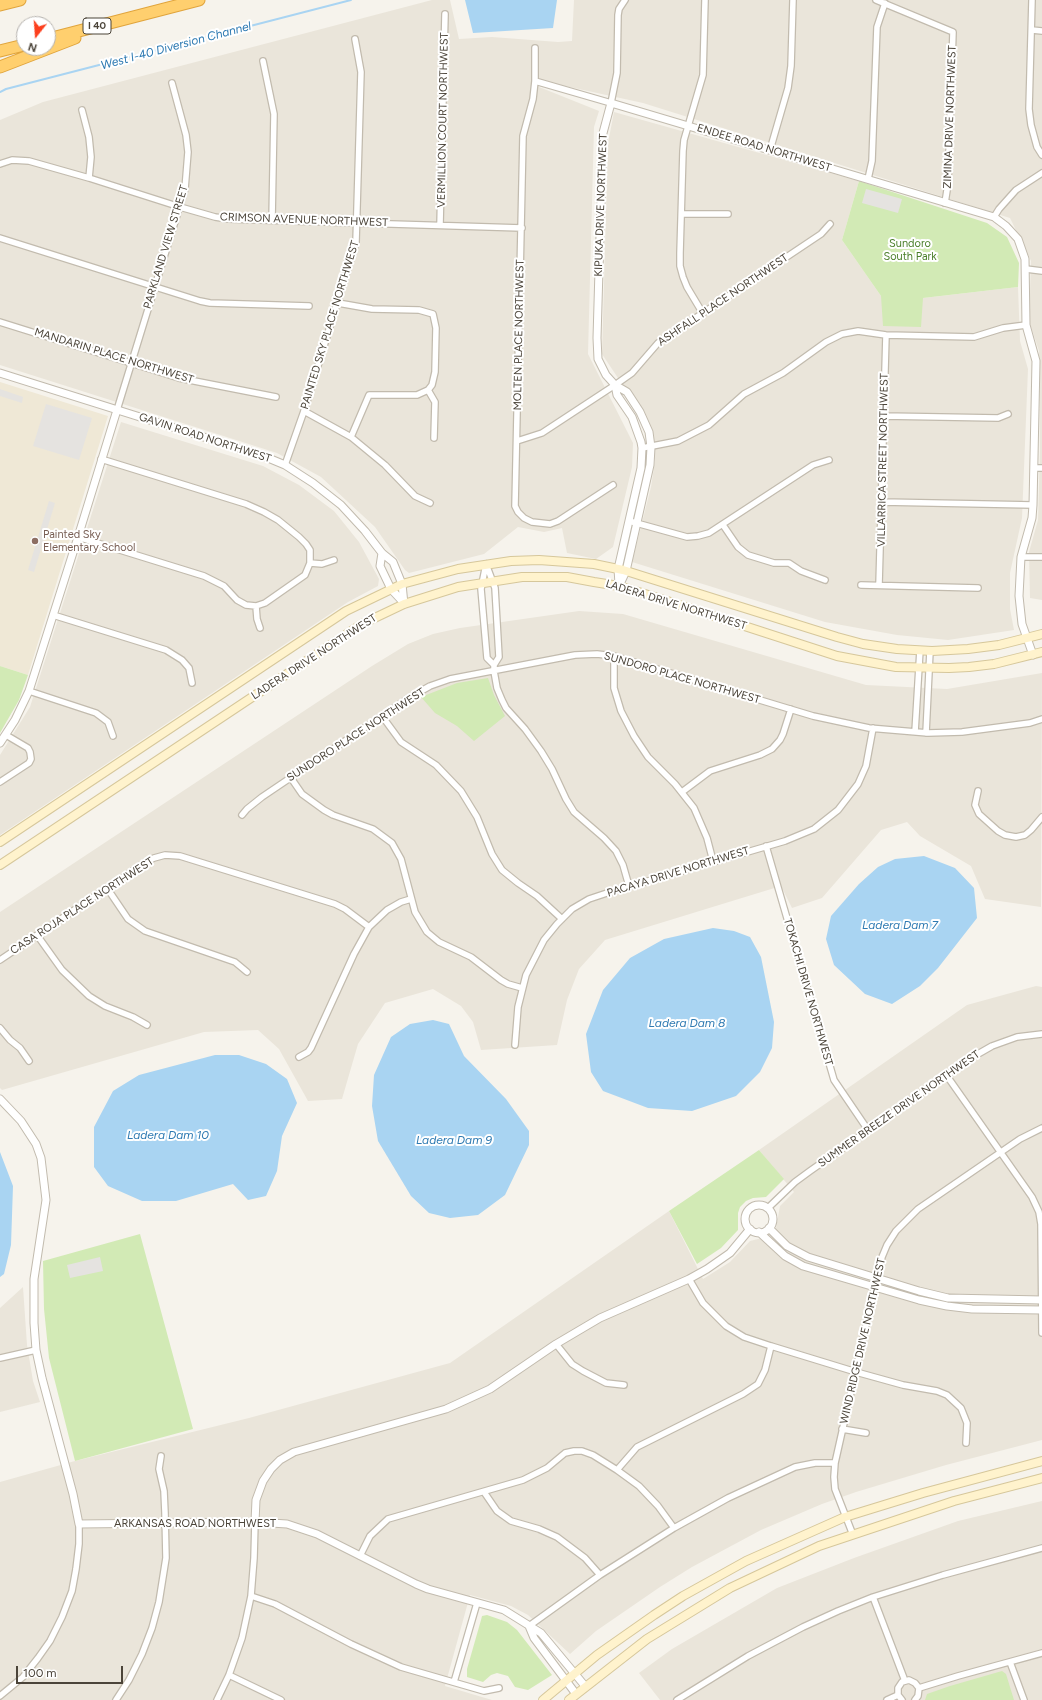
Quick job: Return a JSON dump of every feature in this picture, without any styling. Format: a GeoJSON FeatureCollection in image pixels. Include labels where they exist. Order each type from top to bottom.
{"type":"FeatureCollection","features":[{"type":"Feature","properties":{"kind":"highway"},"geometry":{"type":"LineString","coordinates":[[0,5],[20,0]]}},
{"type":"Feature","properties":{"kind":"highway","name":"I 40"},"geometry":{"type":"LineString","coordinates":[[56,37],[199,0]]}},
{"type":"Feature","properties":{"kind":"highway"},"geometry":{"type":"LineString","coordinates":[[0,67],[146,14]]}},
{"type":"Feature","properties":{"kind":"highway"},"geometry":{"type":"LineString","coordinates":[[0,51],[16,47]]}},
{"type":"Feature","properties":{"kind":"main road","name":"LADERA DRIVE NORTHWEST"},"geometry":{"type":"LineString","coordinates":[[0,842],[346,611],[402,584],[458,569],[511,561],[539,560],[594,564],[622,570],[863,644],[897,649],[930,651],[968,649],[998,645],[1042,634]]}},
{"type":"Feature","properties":{"kind":"main road","name":"LADERA DRIVE NORTHWEST"},"geometry":{"type":"LineString","coordinates":[[1,861],[362,624],[404,604],[458,586],[522,577],[567,577],[619,586],[837,656],[896,667],[949,668],[994,664],[1042,652]]}},
{"type":"Feature","properties":{"kind":"main road"},"geometry":{"type":"LineString","coordinates":[[543,1700],[574,1673],[654,1615],[715,1578],[782,1544],[845,1517],[923,1493],[1042,1461]]}},
{"type":"Feature","properties":{"kind":"main road"},"geometry":{"type":"LineString","coordinates":[[569,1700],[647,1639],[730,1588],[819,1546],[954,1501],[1042,1478]]}},
{"type":"Feature","properties":{"kind":"street","name":"KIPUKA DRIVE NORTHWEST"},"geometry":{"type":"LineString","coordinates":[[622,570],[637,523],[650,465],[651,447],[649,432],[640,412],[626,392],[615,385],[606,375],[598,359],[597,338],[603,134],[617,73],[618,15],[619,10],[626,0]]}},
{"type":"Feature","properties":{"kind":"street"},"geometry":{"type":"LineString","coordinates":[[702,312],[687,287],[680,266],[683,151],[688,126],[703,75],[705,0]]}},
{"type":"Feature","properties":{"kind":"street"},"geometry":{"type":"LineString","coordinates":[[770,150],[788,88],[791,66],[793,0]]}},
{"type":"Feature","properties":{"kind":"street"},"geometry":{"type":"LineString","coordinates":[[868,179],[872,161],[877,27],[885,3],[876,0]]}},
{"type":"Feature","properties":{"kind":"street"},"geometry":{"type":"LineString","coordinates":[[1032,0],[1031,125],[1037,147],[1042,156]]}},
{"type":"Feature","properties":{"kind":"street","name":"ZIMINA DRIVE NORTHWEST"},"geometry":{"type":"LineString","coordinates":[[885,3],[953,32],[948,184],[945,203]]}},
{"type":"Feature","properties":{"kind":"street","name":"VERMILLION COURT NORTHWEST"},"geometry":{"type":"LineString","coordinates":[[440,225],[445,14]]}},
{"type":"Feature","properties":{"kind":"street"},"geometry":{"type":"LineString","coordinates":[[1032,30],[1042,31]]}},
{"type":"Feature","properties":{"kind":"street","name":"PAINTED SKY PLACE NORTHWEST"},"geometry":{"type":"LineString","coordinates":[[285,465],[304,411],[356,242],[358,222],[361,72],[355,39]]}},
{"type":"Feature","properties":{"kind":"street","name":"MOLTEN PLACE NORTHWEST"},"geometry":{"type":"LineString","coordinates":[[535,48],[532,99],[523,136],[515,506],[524,518],[532,522],[550,524],[558,521],[613,485]]}},
{"type":"Feature","properties":{"kind":"street"},"geometry":{"type":"LineString","coordinates":[[263,61],[274,114],[272,220]]}},
{"type":"Feature","properties":{"kind":"street","name":"ENDEE ROAD NORTHWEST"},"geometry":{"type":"LineString","coordinates":[[534,81],[994,217]]}},
{"type":"Feature","properties":{"kind":"street","name":"PARKLAND VIEW STREET"},"geometry":{"type":"LineString","coordinates":[[116,410],[185,189],[188,152],[186,135],[172,82]]}},
{"type":"Feature","properties":{"kind":"street"},"geometry":{"type":"LineString","coordinates":[[82,110],[89,137],[91,157],[89,178]]}},
{"type":"Feature","properties":{"kind":"street","name":"CRIMSON AVENUE NORTHWEST"},"geometry":{"type":"LineString","coordinates":[[0,164],[12,160],[29,160],[180,207],[215,217],[228,219],[522,228]]}},
{"type":"Feature","properties":{"kind":"street"},"geometry":{"type":"LineString","coordinates":[[1033,655],[1020,612],[1021,557],[1032,518],[1038,468],[1039,370],[1024,313],[1026,270],[1024,252],[1018,239],[1006,226],[994,217],[1016,190],[1042,173]]}},
{"type":"Feature","properties":{"kind":"street"},"geometry":{"type":"LineString","coordinates":[[682,214],[728,214]]}},
{"type":"Feature","properties":{"kind":"street","name":"ASHFALL PLACE NORTHWEST"},"geometry":{"type":"LineString","coordinates":[[516,441],[542,433],[615,385],[632,373],[658,343],[702,312],[821,234],[830,224]]}},
{"type":"Feature","properties":{"kind":"street"},"geometry":{"type":"LineString","coordinates":[[0,238],[210,303],[309,306]]}},
{"type":"Feature","properties":{"kind":"street"},"geometry":{"type":"LineString","coordinates":[[1026,270],[1042,271]]}},
{"type":"Feature","properties":{"kind":"street"},"geometry":{"type":"LineString","coordinates":[[338,303],[372,308],[419,310],[433,314],[436,328],[435,372],[432,385],[428,390],[417,395],[369,395],[351,437]]}},
{"type":"Feature","properties":{"kind":"street","name":"MANDARIN PLACE NORTHWEST"},"geometry":{"type":"LineString","coordinates":[[0,322],[178,378],[276,397]]}},
{"type":"Feature","properties":{"kind":"street"},"geometry":{"type":"LineString","coordinates":[[642,448],[678,441],[709,425],[744,394],[783,373],[826,342],[842,334],[858,331],[886,335],[974,337],[1003,328],[1026,325]]}},
{"type":"Feature","properties":{"kind":"street","name":"VILLARRICA STREET NORTHWEST"},"geometry":{"type":"LineString","coordinates":[[879,585],[886,335]]}},
{"type":"Feature","properties":{"kind":"street","name":"GAVIN ROAD NORTHWEST"},"geometry":{"type":"LineString","coordinates":[[0,373],[261,455],[285,465],[313,483],[341,505],[365,531],[382,553],[393,562],[402,584],[404,604]]}},
{"type":"Feature","properties":{"kind":"street","name":"KIPUKA DRIVE NORTHWEST"},"geometry":{"type":"LineString","coordinates":[[615,385],[617,395],[632,417],[642,448],[641,468],[629,520],[619,586]]}},
{"type":"Feature","properties":{"kind":"street"},"geometry":{"type":"LineString","coordinates":[[428,390],[435,402],[434,438]]}},
{"type":"Feature","properties":{"kind":"street"},"geometry":{"type":"LineString","coordinates":[[0,743],[21,709],[29,691],[78,537],[116,410]]}},
{"type":"Feature","properties":{"kind":"street"},"geometry":{"type":"LineString","coordinates":[[304,411],[351,437],[385,465],[415,496],[430,503]]}},
{"type":"Feature","properties":{"kind":"street"},"geometry":{"type":"LineString","coordinates":[[883,416],[998,418],[1008,414]]}},
{"type":"Feature","properties":{"kind":"street"},"geometry":{"type":"LineString","coordinates":[[78,537],[204,576],[224,586],[237,600],[246,605],[256,606],[265,603],[305,575],[310,564],[310,550],[306,544],[294,533],[264,512],[246,504],[101,460]]}},
{"type":"Feature","properties":{"kind":"street"},"geometry":{"type":"LineString","coordinates":[[629,520],[687,537],[709,533],[813,465],[829,460]]}},
{"type":"Feature","properties":{"kind":"street"},"geometry":{"type":"LineString","coordinates":[[882,502],[1033,505]]}},
{"type":"Feature","properties":{"kind":"street"},"geometry":{"type":"LineString","coordinates":[[723,525],[738,547],[748,555],[774,564],[789,562],[801,571],[825,580]]}},
{"type":"Feature","properties":{"kind":"street"},"geometry":{"type":"LineString","coordinates":[[382,553],[380,566],[391,589],[404,604]]}},
{"type":"Feature","properties":{"kind":"street"},"geometry":{"type":"LineString","coordinates":[[1021,557],[1042,557]]}},
{"type":"Feature","properties":{"kind":"street"},"geometry":{"type":"LineString","coordinates":[[310,564],[322,564],[334,560]]}},
{"type":"Feature","properties":{"kind":"street"},"geometry":{"type":"LineString","coordinates":[[486,564],[495,588],[499,657],[494,668]]}},
{"type":"Feature","properties":{"kind":"street"},"geometry":{"type":"LineString","coordinates":[[486,564],[481,589],[487,658],[494,668],[497,688],[506,708],[525,729],[552,769],[566,799],[574,812],[604,838],[616,851],[623,864],[629,886]]}},
{"type":"Feature","properties":{"kind":"street"},"geometry":{"type":"LineString","coordinates":[[861,585],[978,588]]}},
{"type":"Feature","properties":{"kind":"street"},"geometry":{"type":"LineString","coordinates":[[256,606],[257,619],[260,628]]}},
{"type":"Feature","properties":{"kind":"street"},"geometry":{"type":"LineString","coordinates":[[53,615],[170,652],[182,660],[189,668],[192,683]]}},
{"type":"Feature","properties":{"kind":"street"},"geometry":{"type":"LineString","coordinates":[[915,732],[920,650]]}},
{"type":"Feature","properties":{"kind":"street"},"geometry":{"type":"LineString","coordinates":[[926,733],[930,651]]}},
{"type":"Feature","properties":{"kind":"street","name":"SUNDORO PLACE NORTHWEST"},"geometry":{"type":"LineString","coordinates":[[242,815],[246,808],[418,692],[450,679],[494,668],[575,656],[597,654],[614,656],[828,720],[873,728],[926,733],[976,731],[1030,723],[1042,719]]}},
{"type":"Feature","properties":{"kind":"street"},"geometry":{"type":"LineString","coordinates":[[614,656],[614,688],[621,711],[634,736],[648,757],[682,792],[694,808],[703,829],[713,861]]}},
{"type":"Feature","properties":{"kind":"street"},"geometry":{"type":"LineString","coordinates":[[29,691],[96,713],[108,722],[112,736]]}},
{"type":"Feature","properties":{"kind":"street"},"geometry":{"type":"LineString","coordinates":[[682,792],[710,771],[760,755],[772,749],[783,734],[791,709]]}},
{"type":"Feature","properties":{"kind":"street"},"geometry":{"type":"LineString","coordinates":[[382,716],[401,742],[436,765],[462,791],[478,817],[492,854],[502,870],[537,896],[562,919]]}},
{"type":"Feature","properties":{"kind":"street","name":"PACAYA DRIVE NORTHWEST"},"geometry":{"type":"LineString","coordinates":[[515,1045],[518,1008],[526,974],[550,932],[572,909],[589,899],[784,841],[814,829],[838,810],[852,792],[863,774],[868,757],[873,728]]}},
{"type":"Feature","properties":{"kind":"street"},"geometry":{"type":"LineString","coordinates":[[0,782],[29,763],[31,759],[28,748],[6,735]]}},
{"type":"Feature","properties":{"kind":"street"},"geometry":{"type":"LineString","coordinates":[[291,778],[302,794],[324,810],[333,815],[373,829],[392,844],[401,859],[414,912],[433,938],[471,957],[508,984],[522,988]]}},
{"type":"Feature","properties":{"kind":"street"},"geometry":{"type":"LineString","coordinates":[[978,791],[975,805],[979,814],[1002,833],[1016,837],[1025,835],[1042,817]]}},
{"type":"Feature","properties":{"kind":"street","name":"TOKACHI DRIVE NORTHWEST"},"geometry":{"type":"LineString","coordinates":[[766,846],[834,1080],[868,1130]]}},
{"type":"Feature","properties":{"kind":"street","name":"CASA ROJA PLACE NORTHWEST"},"geometry":{"type":"LineString","coordinates":[[0,960],[144,863],[164,855],[180,856],[335,904],[345,909],[369,927]]}},
{"type":"Feature","properties":{"kind":"street"},"geometry":{"type":"LineString","coordinates":[[107,888],[128,919],[145,931],[235,962],[247,972]]}},
{"type":"Feature","properties":{"kind":"street"},"geometry":{"type":"LineString","coordinates":[[299,1057],[311,1048],[354,954],[369,927],[388,910],[401,902],[411,899]]}},
{"type":"Feature","properties":{"kind":"street"},"geometry":{"type":"LineString","coordinates":[[37,935],[62,970],[89,996],[105,1006],[133,1017],[147,1025]]}},
{"type":"Feature","properties":{"kind":"street"},"geometry":{"type":"LineString","coordinates":[[0,1028],[10,1040],[20,1048],[29,1060]]}},
{"type":"Feature","properties":{"kind":"street","name":"SUMMER BREEZE DRIVE NORTHWEST"},"geometry":{"type":"LineString","coordinates":[[768,1208],[795,1182],[868,1130],[992,1046],[1017,1037],[1042,1034]]}},
{"type":"Feature","properties":{"kind":"street"},"geometry":{"type":"LineString","coordinates":[[947,1076],[1001,1152],[1041,1212],[1042,1333]]}},
{"type":"Feature","properties":{"kind":"street"},"geometry":{"type":"LineString","coordinates":[[0,1099],[21,1121],[36,1144],[41,1158],[46,1184],[45,1215],[34,1279],[34,1323],[36,1350],[73,1494],[78,1524],[79,1544],[72,1591],[62,1617],[50,1641],[23,1677],[0,1696]]}},
{"type":"Feature","properties":{"kind":"street","name":"WIND RIDGE DRIVE NORTHWEST"},"geometry":{"type":"LineString","coordinates":[[852,1535],[835,1489],[835,1463],[877,1278],[887,1245],[903,1222],[918,1209],[1020,1139],[1042,1128]]}},
{"type":"Feature","properties":{"kind":"street"},"geometry":{"type":"LineString","coordinates":[[759,1232],[764,1232],[769,1228],[773,1221],[773,1216],[768,1208],[758,1205],[749,1209],[745,1218],[750,1229],[759,1232],[785,1256],[803,1266],[947,1306],[972,1309],[1042,1310]]}},
{"type":"Feature","properties":{"kind":"street"},"geometry":{"type":"LineString","coordinates":[[769,1228],[787,1246],[808,1257],[919,1291],[948,1298],[1041,1300]]}},
{"type":"Feature","properties":{"kind":"street"},"geometry":{"type":"LineString","coordinates":[[217,1700],[229,1675],[242,1638],[251,1596],[256,1500],[263,1481],[271,1469],[287,1456],[307,1448],[446,1409],[490,1389],[556,1344],[600,1318],[689,1279],[707,1269],[730,1253],[750,1229]]}},
{"type":"Feature","properties":{"kind":"street"},"geometry":{"type":"LineString","coordinates":[[689,1279],[703,1303],[726,1326],[744,1337],[856,1372],[947,1395],[961,1408],[967,1423],[966,1443]]}},
{"type":"Feature","properties":{"kind":"street"},"geometry":{"type":"LineString","coordinates":[[556,1344],[572,1364],[583,1371],[606,1383],[624,1384]]}},
{"type":"Feature","properties":{"kind":"street"},"geometry":{"type":"LineString","coordinates":[[617,1470],[637,1447],[682,1423],[744,1394],[758,1384],[766,1370],[771,1346]]}},
{"type":"Feature","properties":{"kind":"street"},"geometry":{"type":"LineString","coordinates":[[0,1358],[36,1350]]}},
{"type":"Feature","properties":{"kind":"street"},"geometry":{"type":"LineString","coordinates":[[842,1429],[866,1433]]}},
{"type":"Feature","properties":{"kind":"street"},"geometry":{"type":"LineString","coordinates":[[360,1556],[370,1536],[388,1519],[523,1480],[547,1468],[565,1453],[574,1451],[593,1455],[639,1486],[658,1506],[674,1528]]}},
{"type":"Feature","properties":{"kind":"street"},"geometry":{"type":"LineString","coordinates":[[116,1700],[142,1654],[154,1622],[159,1602],[166,1558],[164,1492],[160,1470],[162,1456]]}},
{"type":"Feature","properties":{"kind":"street"},"geometry":{"type":"LineString","coordinates":[[576,1694],[534,1638],[530,1626],[600,1575],[674,1528],[728,1498],[795,1468],[815,1462],[835,1463]]}},
{"type":"Feature","properties":{"kind":"street"},"geometry":{"type":"LineString","coordinates":[[484,1492],[497,1511],[506,1518],[511,1521],[539,1529],[557,1537],[585,1558],[600,1575]]}},
{"type":"Feature","properties":{"kind":"street","name":"ARKANSAS ROAD NORTHWEST"},"geometry":{"type":"LineString","coordinates":[[78,1524],[255,1522],[287,1524],[317,1534],[416,1584],[504,1610],[541,1633],[585,1686]]}},
{"type":"Feature","properties":{"kind":"street"},"geometry":{"type":"LineString","coordinates":[[677,1700],[684,1698],[762,1648],[803,1627],[872,1597],[943,1575],[1042,1548]]}},
{"type":"Feature","properties":{"kind":"street"},"geometry":{"type":"LineString","coordinates":[[251,1596],[275,1604],[377,1657],[401,1667],[484,1691],[499,1688]]}},
{"type":"Feature","properties":{"kind":"street"},"geometry":{"type":"LineString","coordinates":[[872,1597],[905,1681]]}},
{"type":"Feature","properties":{"kind":"street"},"geometry":{"type":"LineString","coordinates":[[454,1682],[477,1603]]}},
{"type":"Feature","properties":{"kind":"street"},"geometry":{"type":"LineString","coordinates":[[919,1688],[1042,1653]]}},
{"type":"Feature","properties":{"kind":"street"},"geometry":{"type":"LineString","coordinates":[[1010,1662],[1024,1700]]}},
{"type":"Feature","properties":{"kind":"street"},"geometry":{"type":"LineString","coordinates":[[229,1675],[281,1700]]}},
{"type":"Feature","properties":{"kind":"street"},"geometry":{"type":"LineString","coordinates":[[902,1700],[898,1695],[898,1688],[905,1681],[912,1681],[919,1688]]}},
{"type":"Feature","properties":{"kind":"street"},"geometry":{"type":"LineString","coordinates":[[915,1700],[918,1696],[919,1688]]}},
{"type":"Feature","properties":{"kind":"street"},"geometry":{"type":"LineString","coordinates":[[886,1700],[898,1695]]}},
{"type":"Feature","properties":{"kind":"shaded area"},"geometry":{"type":"Polygon","coordinates":[[[432,0],[450,0],[459,39],[492,37],[558,42],[572,41],[574,0],[1042,0],[1042,600],[1030,598],[1029,552],[1038,520],[1040,450],[1039,351],[1029,321],[1031,261],[1010,218],[643,103],[565,86],[534,85],[599,111],[594,127],[588,354],[633,443],[632,467],[613,547],[596,559],[567,553],[562,528],[544,532],[518,527],[484,554],[409,573],[405,570],[375,527],[321,477],[277,453],[0,365],[0,120],[43,102],[432,0]]]}},
{"type":"Feature","properties":{"kind":"shaded area"},"geometry":{"type":"Polygon","coordinates":[[[614,112],[859,181],[842,240],[881,296],[923,298],[1018,287],[1020,341],[1028,369],[1022,518],[1010,573],[1010,609],[1014,630],[948,640],[897,635],[825,622],[632,562],[651,487],[655,461],[650,426],[602,354],[608,143],[614,112]]]}},
{"type":"Feature","properties":{"kind":"shaded area"},"geometry":{"type":"Polygon","coordinates":[[[866,189],[902,199],[898,213],[862,203],[866,189]]]}},
{"type":"Feature","properties":{"kind":"shaded area","name":"Painted Sky Elementary School"},"geometry":{"type":"Polygon","coordinates":[[[0,382],[108,416],[28,675],[0,666],[0,382]]]}},
{"type":"Feature","properties":{"kind":"shaded area"},"geometry":{"type":"Polygon","coordinates":[[[0,389],[23,397],[22,403],[0,396],[0,389]]]}},
{"type":"Feature","properties":{"kind":"shaded area"},"geometry":{"type":"Polygon","coordinates":[[[46,404],[92,418],[79,460],[33,446],[46,404]]]}},
{"type":"Feature","properties":{"kind":"shaded area"},"geometry":{"type":"Polygon","coordinates":[[[121,422],[263,466],[299,485],[334,511],[359,542],[379,579],[378,586],[348,602],[0,835],[0,755],[30,707],[121,422]]]}},
{"type":"Feature","properties":{"kind":"shaded area"},"geometry":{"type":"Polygon","coordinates":[[[49,501],[55,503],[34,572],[28,570],[49,501]]]}},
{"type":"Feature","properties":{"kind":"shaded area"},"geometry":{"type":"Polygon","coordinates":[[[579,611],[623,614],[866,685],[947,689],[1042,673],[1041,907],[985,899],[971,866],[920,836],[907,822],[881,830],[822,898],[792,908],[781,886],[605,940],[579,969],[567,1000],[557,1045],[481,1050],[473,1022],[461,1006],[433,989],[385,1003],[358,1044],[342,1099],[308,1101],[279,1049],[258,1030],[204,1032],[2,1090],[0,1088],[0,912],[372,666],[408,644],[433,634],[460,628],[579,611]]]}},
{"type":"Feature","properties":{"kind":"shaded area"},"geometry":{"type":"Polygon","coordinates":[[[1036,986],[1042,987],[1042,1440],[946,1465],[856,1492],[822,1504],[761,1530],[692,1567],[660,1587],[596,1631],[570,1654],[528,1615],[511,1606],[470,1595],[445,1686],[492,1700],[0,1700],[0,1482],[75,1461],[249,1418],[450,1363],[669,1211],[703,1279],[730,1262],[750,1241],[762,1238],[776,1228],[780,1206],[794,1192],[759,1150],[967,1005],[1036,986]]]}},
{"type":"Feature","properties":{"kind":"shaded area"},"geometry":{"type":"Polygon","coordinates":[[[100,1257],[103,1271],[70,1278],[67,1265],[100,1257]]]}},
{"type":"Feature","properties":{"kind":"shaded area"},"geometry":{"type":"Polygon","coordinates":[[[23,1287],[27,1345],[33,1381],[40,1402],[0,1412],[0,1308],[23,1287]]]}},
{"type":"Feature","properties":{"kind":"shaded area"},"geometry":{"type":"Polygon","coordinates":[[[1042,1501],[1042,1700],[660,1700],[639,1673],[672,1649],[777,1588],[854,1558],[958,1521],[1042,1501]]]}},
{"type":"Feature","properties":{"kind":"green space","name":"Sundoro South Park"},"geometry":{"type":"Polygon","coordinates":[[[859,181],[987,223],[1007,237],[1019,263],[1018,287],[923,298],[921,327],[883,326],[881,296],[842,240],[859,181]]]}},
{"type":"Feature","properties":{"kind":"green space"},"geometry":{"type":"Polygon","coordinates":[[[0,666],[28,675],[19,700],[0,733],[0,666]]]}},
{"type":"Feature","properties":{"kind":"green space"},"geometry":{"type":"Polygon","coordinates":[[[488,678],[494,695],[505,716],[474,741],[457,726],[435,713],[421,697],[457,683],[488,678]]]}},
{"type":"Feature","properties":{"kind":"green space"},"geometry":{"type":"Polygon","coordinates":[[[759,1150],[784,1179],[766,1197],[753,1198],[746,1201],[740,1207],[738,1213],[738,1230],[721,1248],[697,1264],[669,1211],[759,1150]]]}},
{"type":"Feature","properties":{"kind":"green space"},"geometry":{"type":"Polygon","coordinates":[[[140,1234],[193,1429],[75,1461],[49,1358],[44,1309],[43,1261],[140,1234]]]}},
{"type":"Feature","properties":{"kind":"green space"},"geometry":{"type":"Polygon","coordinates":[[[487,1615],[507,1622],[517,1630],[552,1675],[528,1690],[515,1687],[508,1676],[497,1673],[491,1675],[483,1682],[467,1677],[467,1669],[482,1616],[487,1615]]]}},
{"type":"Feature","properties":{"kind":"green space"},"geometry":{"type":"Polygon","coordinates":[[[1002,1671],[1006,1674],[1014,1700],[925,1700],[927,1694],[1002,1671]]]}},
{"type":"Feature","properties":{"kind":"water"},"geometry":{"type":"Polygon","coordinates":[[[465,0],[557,0],[553,28],[473,33],[465,0]]]}},
{"type":"Feature","properties":{"kind":"water","name":"Ladera Dam 7"},"geometry":{"type":"Polygon","coordinates":[[[924,856],[955,868],[974,888],[977,918],[938,968],[920,986],[892,1004],[865,994],[834,965],[826,939],[831,916],[859,884],[878,867],[895,859],[924,856]]]}},
{"type":"Feature","properties":{"kind":"water","name":"Ladera Dam 8"},"geometry":{"type":"Polygon","coordinates":[[[713,928],[734,931],[750,937],[761,957],[774,1022],[772,1048],[760,1072],[736,1096],[692,1111],[648,1108],[603,1091],[591,1072],[586,1034],[603,990],[630,958],[664,939],[713,928]]]}},
{"type":"Feature","properties":{"kind":"water","name":"Ladera Dam 9"},"geometry":{"type":"Polygon","coordinates":[[[433,1020],[449,1024],[464,1056],[506,1099],[529,1131],[529,1145],[505,1195],[478,1215],[450,1218],[429,1213],[411,1196],[378,1141],[372,1106],[374,1075],[391,1037],[410,1024],[433,1020]]]}},
{"type":"Feature","properties":{"kind":"water","name":"Ladera Dam 10"},"geometry":{"type":"Polygon","coordinates":[[[215,1055],[239,1055],[266,1064],[287,1079],[297,1103],[282,1136],[277,1171],[266,1196],[248,1200],[233,1184],[176,1201],[142,1201],[108,1186],[94,1167],[94,1127],[113,1091],[139,1075],[215,1055]]]}},
{"type":"Feature","properties":{"kind":"water"},"geometry":{"type":"Polygon","coordinates":[[[0,1152],[13,1186],[11,1245],[4,1274],[0,1277],[0,1152]]]}},
{"type":"Feature","properties":{"kind":"waterway","name":"West I-40 Diversion Channel"},"geometry":{"type":"LineString","coordinates":[[0,92],[6,89],[351,0]]}},
{"type":"Feature","properties":{"kind":"place","name":"Painted Sky Elementary School"},"geometry":{"type":"Point","coordinates":[35,541]}}]}
